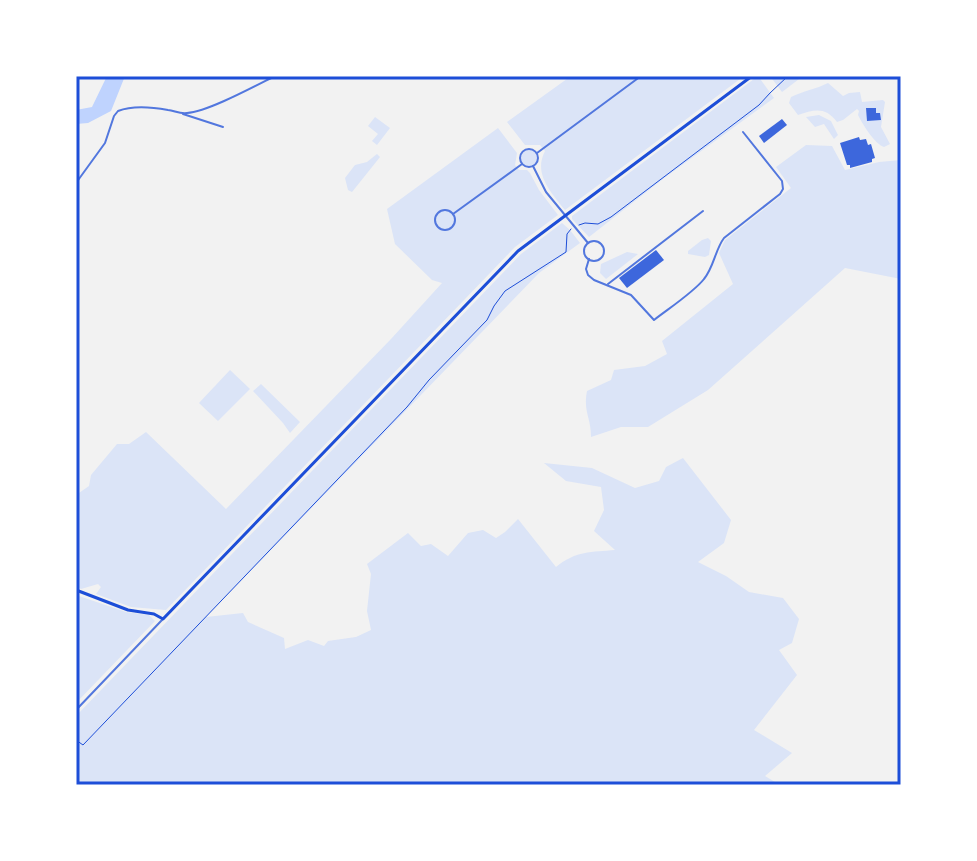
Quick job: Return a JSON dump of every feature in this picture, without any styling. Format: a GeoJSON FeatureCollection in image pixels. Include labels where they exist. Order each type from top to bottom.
{"type":"FeatureCollection","features":[{"type":"Feature","properties":{"kind":"main road"},"geometry":{"type":"LineString","coordinates":[[76,590],[128,610],[157,614],[163,619],[512,257],[752,76]]}},
{"type":"Feature","properties":{"kind":"street"},"geometry":{"type":"LineString","coordinates":[[182,114],[205,108],[275,76]]}},
{"type":"Feature","properties":{"kind":"street"},"geometry":{"type":"LineString","coordinates":[[537,153],[641,76]]}},
{"type":"Feature","properties":{"kind":"street"},"geometry":{"type":"LineString","coordinates":[[76,183],[105,143],[114,116],[125,108],[152,108],[223,127]]}},
{"type":"Feature","properties":{"kind":"street"},"geometry":{"type":"LineString","coordinates":[[589,259],[588,275],[631,295],[654,320],[705,278],[724,238],[783,189],[782,181],[743,132]]}},
{"type":"Feature","properties":{"kind":"street"},"geometry":{"type":"LineString","coordinates":[[529,149],[537,153],[538,160],[533,166],[522,164],[520,158],[523,151],[529,149]]}},
{"type":"Feature","properties":{"kind":"street"},"geometry":{"type":"LineString","coordinates":[[453,214],[522,164]]}},
{"type":"Feature","properties":{"kind":"street"},"geometry":{"type":"LineString","coordinates":[[533,166],[543,188],[587,243]]}},
{"type":"Feature","properties":{"kind":"street"},"geometry":{"type":"LineString","coordinates":[[447,210],[453,214],[455,221],[451,228],[442,230],[436,225],[436,216],[440,211],[447,210]]}},
{"type":"Feature","properties":{"kind":"street"},"geometry":{"type":"LineString","coordinates":[[608,285],[703,211]]}},
{"type":"Feature","properties":{"kind":"street"},"geometry":{"type":"LineString","coordinates":[[587,243],[599,242],[604,251],[599,259],[589,259]]}},
{"type":"Feature","properties":{"kind":"street"},"geometry":{"type":"LineString","coordinates":[[587,243],[585,253],[589,259]]}},
{"type":"Feature","properties":{"kind":"street"},"geometry":{"type":"LineString","coordinates":[[76,710],[163,619]]}},
{"type":"Feature","properties":{"kind":"path"},"geometry":{"type":"LineString","coordinates":[[578,225],[598,224],[611,217],[759,105],[788,76]]}},
{"type":"Feature","properties":{"kind":"path"},"geometry":{"type":"LineString","coordinates":[[76,740],[83,745],[407,407],[487,320],[505,291],[566,252],[570,230]]}},
{"type":"Feature","properties":{"kind":"shaded area"},"geometry":{"type":"Polygon","coordinates":[[[571,76],[744,76],[565,210],[542,175],[545,151],[540,145],[525,145],[507,122],[571,76]]]}},
{"type":"Feature","properties":{"kind":"shaded area"},"geometry":{"type":"Polygon","coordinates":[[[758,76],[774,98],[589,237],[572,219],[572,216],[758,76]]]}},
{"type":"Feature","properties":{"kind":"shaded area"},"geometry":{"type":"Polygon","coordinates":[[[770,76],[803,76],[782,92],[770,76]]]}},
{"type":"Feature","properties":{"kind":"shaded area"},"geometry":{"type":"Polygon","coordinates":[[[828,83],[843,96],[860,92],[862,102],[883,100],[881,127],[890,144],[884,147],[877,142],[863,124],[857,109],[837,122],[820,111],[798,115],[789,103],[791,97],[828,83]]]}},
{"type":"Feature","properties":{"kind":"shaded area"},"geometry":{"type":"Polygon","coordinates":[[[819,115],[831,121],[838,135],[834,139],[824,124],[815,127],[806,117],[819,115]]]}},
{"type":"Feature","properties":{"kind":"shaded area"},"geometry":{"type":"Polygon","coordinates":[[[375,117],[390,128],[377,145],[372,141],[378,134],[368,126],[375,117]]]}},
{"type":"Feature","properties":{"kind":"shaded area"},"geometry":{"type":"Polygon","coordinates":[[[498,128],[517,153],[515,165],[519,170],[530,173],[558,215],[515,247],[166,610],[131,607],[96,594],[101,587],[98,584],[81,589],[76,586],[76,495],[89,486],[91,475],[117,444],[129,444],[146,432],[226,509],[442,283],[432,280],[395,244],[387,209],[498,128]]]}},
{"type":"Feature","properties":{"kind":"shaded area"},"geometry":{"type":"Polygon","coordinates":[[[806,145],[832,146],[845,170],[901,160],[901,279],[845,268],[708,390],[648,427],[621,427],[591,437],[587,391],[611,380],[614,370],[645,366],[667,354],[662,341],[733,284],[719,253],[725,240],[791,188],[776,167],[806,145]]]}},
{"type":"Feature","properties":{"kind":"shaded area"},"geometry":{"type":"Polygon","coordinates":[[[529,149],[538,158],[529,167],[520,158],[529,149]]]}},
{"type":"Feature","properties":{"kind":"shaded area"},"geometry":{"type":"Polygon","coordinates":[[[377,154],[380,157],[352,192],[348,190],[345,178],[355,165],[367,162],[377,154]]]}},
{"type":"Feature","properties":{"kind":"shaded area"},"geometry":{"type":"Polygon","coordinates":[[[562,223],[580,243],[539,273],[206,617],[243,613],[248,622],[284,638],[285,649],[308,640],[324,646],[328,641],[356,637],[371,630],[367,611],[371,574],[367,564],[408,533],[421,546],[431,544],[448,556],[468,533],[483,530],[496,538],[518,519],[556,567],[577,555],[615,550],[594,531],[604,510],[601,487],[566,481],[544,463],[592,468],[635,488],[659,481],[666,467],[683,458],[731,520],[724,543],[698,562],[749,592],[783,598],[799,619],[792,643],[779,650],[797,675],[754,730],[792,753],[765,776],[780,785],[76,785],[76,716],[521,254],[562,223]]]}},
{"type":"Feature","properties":{"kind":"shaded area"},"geometry":{"type":"Polygon","coordinates":[[[708,238],[711,241],[709,255],[688,254],[688,251],[708,238]]]}},
{"type":"Feature","properties":{"kind":"shaded area"},"geometry":{"type":"Polygon","coordinates":[[[627,252],[638,254],[606,279],[600,273],[601,264],[627,252]]]}},
{"type":"Feature","properties":{"kind":"shaded area"},"geometry":{"type":"Polygon","coordinates":[[[230,370],[250,389],[218,421],[199,403],[230,370]]]}},
{"type":"Feature","properties":{"kind":"shaded area"},"geometry":{"type":"Polygon","coordinates":[[[261,384],[300,422],[290,433],[253,391],[261,384]]]}},
{"type":"Feature","properties":{"kind":"shaded area"},"geometry":{"type":"Polygon","coordinates":[[[76,595],[126,612],[149,615],[155,621],[76,703],[76,595]]]}},
{"type":"Feature","properties":{"kind":"water"},"geometry":{"type":"Polygon","coordinates":[[[107,76],[125,76],[111,111],[88,123],[76,124],[76,110],[92,107],[107,76]]]}},
{"type":"Feature","properties":{"kind":"building"},"geometry":{"type":"Polygon","coordinates":[[[866,108],[876,108],[881,120],[867,121],[866,108]]]}},
{"type":"Feature","properties":{"kind":"building"},"geometry":{"type":"Polygon","coordinates":[[[782,119],[787,125],[764,143],[759,136],[782,119]]]}},
{"type":"Feature","properties":{"kind":"building"},"geometry":{"type":"Polygon","coordinates":[[[859,137],[871,144],[875,158],[872,162],[850,168],[840,143],[859,137]]]}},
{"type":"Feature","properties":{"kind":"building"},"geometry":{"type":"Polygon","coordinates":[[[656,250],[664,260],[627,288],[619,278],[656,250]]]}}]}
